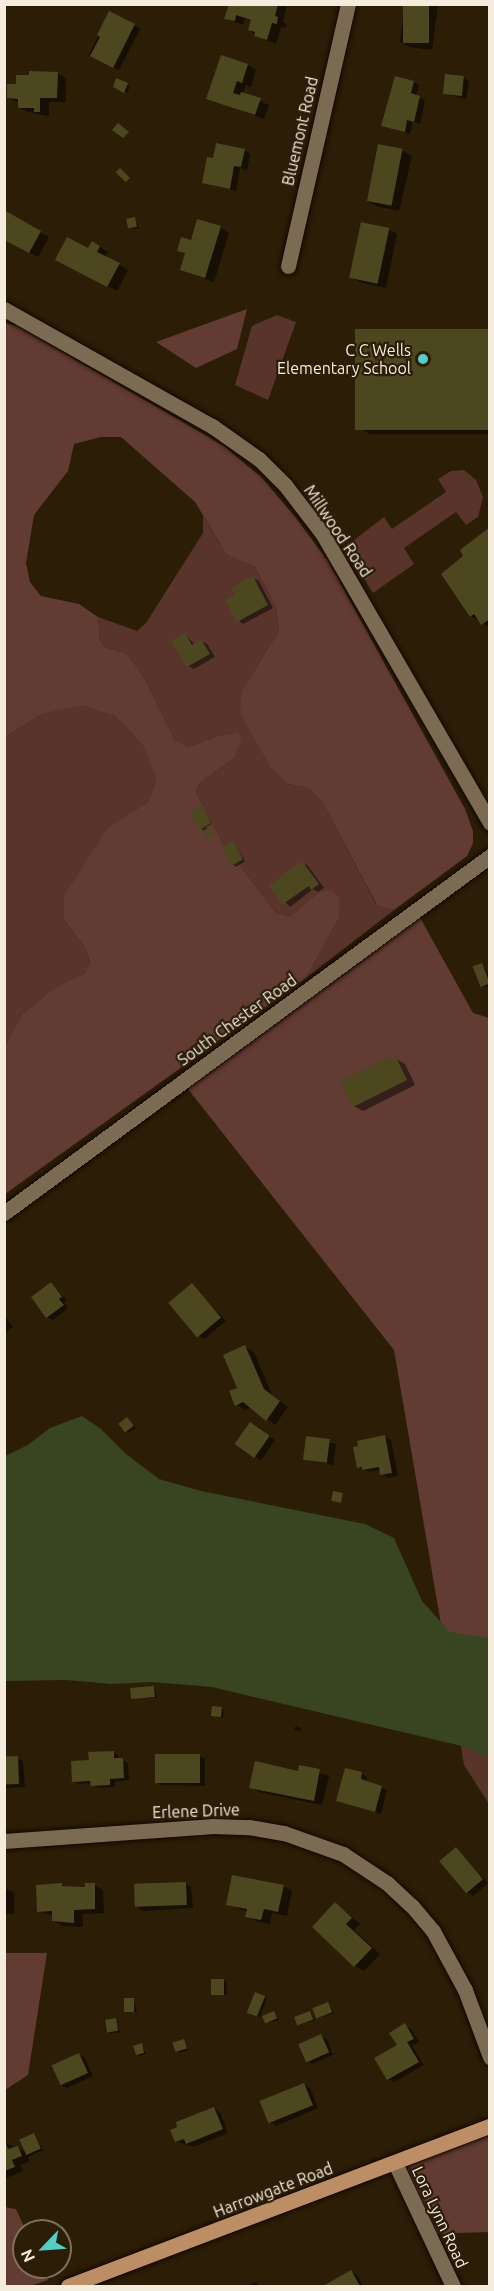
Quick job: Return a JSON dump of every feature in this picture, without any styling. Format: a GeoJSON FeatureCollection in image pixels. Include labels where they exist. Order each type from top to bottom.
{"type":"FeatureCollection","features":[{"type":"Feature","properties":{"kind":"main road","name":"Harrowgate Road"},"geometry":{"type":"LineString","coordinates":[[68,2286],[97,2281],[489,2126]]}},
{"type":"Feature","properties":{"kind":"street","name":"Bluemont Road"},"geometry":{"type":"LineString","coordinates":[[288,266],[348,4]]}},
{"type":"Feature","properties":{"kind":"street","name":"Millwood Road"},"geometry":{"type":"LineString","coordinates":[[4,309],[221,432],[259,459],[285,484],[322,533],[489,823]]}},
{"type":"Feature","properties":{"kind":"street","name":"South Chester Road"},"geometry":{"type":"LineString","coordinates":[[4,1213],[489,856]]}},
{"type":"Feature","properties":{"kind":"street","name":"Erlene Drive"},"geometry":{"type":"LineString","coordinates":[[4,1841],[213,1826],[249,1827],[284,1833],[343,1854],[387,1883],[412,1906],[433,1931],[465,1990],[489,2057]]}},
{"type":"Feature","properties":{"kind":"street","name":"Lora Lynn Road"},"geometry":{"type":"LineString","coordinates":[[395,2163],[453,2286]]}},
{"type":"Feature","properties":{"kind":"shaded area"},"geometry":{"type":"Polygon","coordinates":[[[247,309],[237,349],[196,368],[156,342],[247,309]]]}},
{"type":"Feature","properties":{"kind":"shaded area"},"geometry":{"type":"Polygon","coordinates":[[[277,315],[296,322],[268,400],[235,385],[252,326],[277,315]]]}},
{"type":"Feature","properties":{"kind":"shaded area"},"geometry":{"type":"Polygon","coordinates":[[[5,323],[17,326],[224,446],[262,478],[328,561],[465,809],[473,831],[473,843],[467,856],[394,910],[377,905],[321,800],[307,788],[288,784],[271,768],[240,713],[242,690],[279,631],[276,607],[255,567],[227,555],[195,502],[121,437],[101,437],[74,444],[68,471],[34,515],[26,563],[30,582],[41,596],[79,604],[98,617],[100,641],[105,647],[127,654],[144,677],[175,740],[189,747],[215,737],[238,733],[242,741],[234,758],[200,783],[196,792],[221,840],[276,913],[290,916],[318,893],[331,890],[339,898],[339,918],[306,978],[5,1194],[4,1049],[22,1014],[54,988],[85,973],[90,963],[85,947],[64,920],[64,896],[109,826],[148,802],[156,781],[145,747],[115,716],[82,705],[42,714],[5,737],[5,323]]]}},
{"type":"Feature","properties":{"kind":"shaded area"},"geometry":{"type":"Polygon","coordinates":[[[464,470],[476,480],[483,497],[478,517],[466,525],[456,512],[404,548],[414,564],[373,593],[345,547],[384,517],[392,529],[446,492],[438,479],[451,471],[464,470]]]}},
{"type":"Feature","properties":{"kind":"shaded area"},"geometry":{"type":"Polygon","coordinates":[[[203,516],[227,555],[255,567],[276,607],[279,631],[242,690],[288,784],[307,788],[321,800],[376,904],[394,910],[306,978],[339,918],[318,893],[290,916],[276,913],[221,840],[196,792],[200,783],[234,758],[215,737],[189,747],[175,740],[144,677],[127,654],[105,647],[100,641],[98,617],[137,631],[146,623],[203,533],[203,516]]]}},
{"type":"Feature","properties":{"kind":"shaded area"},"geometry":{"type":"Polygon","coordinates":[[[82,704],[115,716],[146,747],[156,781],[148,802],[109,826],[64,920],[85,947],[90,964],[85,973],[54,988],[22,1014],[5,1049],[5,737],[42,714],[82,704]]]}},
{"type":"Feature","properties":{"kind":"shaded area"},"geometry":{"type":"Polygon","coordinates":[[[418,914],[473,1013],[489,1018],[489,1694],[443,1636],[394,1350],[184,1084],[418,914]]]}},
{"type":"Feature","properties":{"kind":"shaded area"},"geometry":{"type":"Polygon","coordinates":[[[82,1416],[101,1429],[126,1454],[159,1479],[201,1491],[365,1524],[394,1538],[422,1601],[450,1632],[489,1638],[489,1759],[466,1747],[212,1687],[152,1682],[112,1684],[66,1680],[5,1681],[5,1456],[28,1445],[50,1428],[82,1416]]]}},
{"type":"Feature","properties":{"kind":"shaded area"},"geometry":{"type":"Polygon","coordinates":[[[456,1716],[489,1730],[489,1804],[464,1765],[456,1716]]]}},
{"type":"Feature","properties":{"kind":"shaded area"},"geometry":{"type":"Polygon","coordinates":[[[5,1953],[47,1953],[28,2075],[5,2090],[5,1953]]]}},
{"type":"Feature","properties":{"kind":"shaded area"},"geometry":{"type":"Polygon","coordinates":[[[489,2126],[489,2232],[427,2234],[395,2163],[489,2126]]]}},
{"type":"Feature","properties":{"kind":"shaded area"},"geometry":{"type":"Polygon","coordinates":[[[4,2207],[16,2209],[21,2219],[12,2219],[12,2279],[48,2280],[30,2286],[5,2286],[4,2207]]]}},
{"type":"Feature","properties":{"kind":"building"},"geometry":{"type":"Polygon","coordinates":[[[229,4],[278,4],[275,16],[278,17],[277,24],[272,23],[267,40],[254,36],[255,32],[248,30],[251,20],[236,15],[235,21],[224,19],[229,4]]]}},
{"type":"Feature","properties":{"kind":"building"},"geometry":{"type":"Polygon","coordinates":[[[403,4],[429,4],[429,43],[403,43],[403,4]]]}},
{"type":"Feature","properties":{"kind":"building"},"geometry":{"type":"Polygon","coordinates":[[[109,11],[135,24],[113,68],[90,56],[100,37],[97,35],[109,11]]]}},
{"type":"Feature","properties":{"kind":"building"},"geometry":{"type":"Polygon","coordinates":[[[221,55],[248,64],[242,83],[237,81],[233,93],[240,95],[241,92],[261,98],[255,115],[206,99],[221,55]]]}},
{"type":"Feature","properties":{"kind":"building"},"geometry":{"type":"Polygon","coordinates":[[[29,71],[58,72],[57,98],[40,98],[40,112],[34,112],[34,108],[18,108],[18,99],[7,98],[7,84],[16,84],[16,75],[29,75],[29,71]]]}},
{"type":"Feature","properties":{"kind":"building"},"geometry":{"type":"Polygon","coordinates":[[[445,74],[464,76],[462,96],[443,94],[445,74]]]}},
{"type":"Feature","properties":{"kind":"building"},"geometry":{"type":"Polygon","coordinates":[[[395,76],[414,81],[411,93],[420,96],[414,122],[407,120],[405,132],[381,126],[395,76]]]}},
{"type":"Feature","properties":{"kind":"building"},"geometry":{"type":"Polygon","coordinates":[[[116,78],[128,83],[124,93],[113,87],[116,78]]]}},
{"type":"Feature","properties":{"kind":"building"},"geometry":{"type":"Polygon","coordinates":[[[118,123],[129,132],[123,138],[112,130],[118,123]]]}},
{"type":"Feature","properties":{"kind":"building"},"geometry":{"type":"Polygon","coordinates":[[[216,143],[245,149],[241,167],[234,166],[230,189],[202,183],[207,157],[213,158],[216,143]]]}},
{"type":"Feature","properties":{"kind":"building"},"geometry":{"type":"Polygon","coordinates":[[[378,144],[403,149],[391,206],[367,201],[378,144]]]}},
{"type":"Feature","properties":{"kind":"building"},"geometry":{"type":"Polygon","coordinates":[[[120,168],[130,178],[126,182],[116,172],[120,168]]]}},
{"type":"Feature","properties":{"kind":"building"},"geometry":{"type":"Polygon","coordinates":[[[4,210],[41,231],[29,253],[4,240],[4,210]]]}},
{"type":"Feature","properties":{"kind":"building"},"geometry":{"type":"Polygon","coordinates":[[[135,217],[137,227],[128,229],[126,219],[135,217]]]}},
{"type":"Feature","properties":{"kind":"building"},"geometry":{"type":"Polygon","coordinates":[[[197,219],[221,226],[205,278],[180,270],[185,253],[177,251],[181,237],[191,240],[197,219]]]}},
{"type":"Feature","properties":{"kind":"building"},"geometry":{"type":"Polygon","coordinates":[[[361,222],[389,228],[378,284],[349,278],[361,222]]]}},
{"type":"Feature","properties":{"kind":"building"},"geometry":{"type":"Polygon","coordinates":[[[67,237],[88,248],[92,241],[100,246],[97,252],[120,263],[107,287],[55,260],[67,237]]]}},
{"type":"Feature","properties":{"kind":"building","name":"C C Wells Elementary School"},"geometry":{"type":"Polygon","coordinates":[[[355,329],[490,329],[490,430],[355,430],[355,329]]]}},
{"type":"Feature","properties":{"kind":"building"},"geometry":{"type":"Polygon","coordinates":[[[490,527],[490,619],[481,625],[474,614],[470,617],[441,574],[463,556],[460,550],[490,527]]]}},
{"type":"Feature","properties":{"kind":"building"},"geometry":{"type":"Polygon","coordinates":[[[253,576],[268,605],[237,622],[225,600],[235,595],[231,588],[253,576]]]}},
{"type":"Feature","properties":{"kind":"building"},"geometry":{"type":"Polygon","coordinates":[[[185,633],[192,645],[201,639],[210,654],[187,667],[171,641],[185,633]]]}},
{"type":"Feature","properties":{"kind":"building"},"geometry":{"type":"Polygon","coordinates":[[[201,806],[211,823],[200,830],[190,812],[201,806]]]}},
{"type":"Feature","properties":{"kind":"building"},"geometry":{"type":"Polygon","coordinates":[[[209,827],[214,835],[208,838],[203,831],[209,827]]]}},
{"type":"Feature","properties":{"kind":"building"},"geometry":{"type":"Polygon","coordinates":[[[233,841],[243,860],[231,866],[222,847],[233,841]]]}},
{"type":"Feature","properties":{"kind":"building"},"geometry":{"type":"Polygon","coordinates":[[[302,861],[319,884],[311,890],[309,886],[283,904],[269,886],[302,861]]]}},
{"type":"Feature","properties":{"kind":"building"},"geometry":{"type":"Polygon","coordinates":[[[482,963],[490,984],[481,987],[473,967],[482,963]]]}},
{"type":"Feature","properties":{"kind":"building"},"geometry":{"type":"Polygon","coordinates":[[[396,1057],[407,1080],[353,1107],[340,1081],[388,1058],[389,1060],[396,1057]]]}},
{"type":"Feature","properties":{"kind":"building"},"geometry":{"type":"Polygon","coordinates":[[[51,1282],[62,1297],[59,1299],[64,1305],[46,1318],[31,1297],[51,1282]]]}},
{"type":"Feature","properties":{"kind":"building"},"geometry":{"type":"Polygon","coordinates":[[[192,1283],[221,1317],[197,1337],[168,1303],[192,1283]]]}},
{"type":"Feature","properties":{"kind":"building"},"geometry":{"type":"Polygon","coordinates":[[[245,1345],[264,1389],[280,1401],[266,1421],[243,1402],[235,1406],[229,1391],[237,1388],[223,1355],[245,1345]]]}},
{"type":"Feature","properties":{"kind":"building"},"geometry":{"type":"Polygon","coordinates":[[[127,1417],[134,1426],[125,1432],[118,1424],[127,1417]]]}},
{"type":"Feature","properties":{"kind":"building"},"geometry":{"type":"Polygon","coordinates":[[[250,1422],[270,1436],[254,1458],[235,1444],[250,1422]]]}},
{"type":"Feature","properties":{"kind":"building"},"geometry":{"type":"Polygon","coordinates":[[[385,1435],[392,1473],[380,1475],[379,1467],[362,1470],[362,1467],[357,1468],[353,1447],[358,1446],[357,1441],[385,1435]]]}},
{"type":"Feature","properties":{"kind":"building"},"geometry":{"type":"Polygon","coordinates":[[[306,1436],[330,1439],[327,1463],[303,1460],[306,1436]]]}},
{"type":"Feature","properties":{"kind":"building"},"geometry":{"type":"Polygon","coordinates":[[[333,1491],[343,1493],[341,1503],[331,1501],[333,1491]]]}},
{"type":"Feature","properties":{"kind":"building"},"geometry":{"type":"Polygon","coordinates":[[[154,1686],[155,1697],[131,1699],[130,1688],[154,1686]]]}},
{"type":"Feature","properties":{"kind":"building"},"geometry":{"type":"Polygon","coordinates":[[[212,1706],[222,1707],[221,1717],[211,1716],[212,1706]]]}},
{"type":"Feature","properties":{"kind":"building"},"geometry":{"type":"Polygon","coordinates":[[[114,1751],[114,1758],[123,1758],[124,1778],[110,1779],[110,1785],[91,1786],[90,1781],[72,1782],[71,1761],[89,1760],[88,1752],[114,1751]]]}},
{"type":"Feature","properties":{"kind":"building"},"geometry":{"type":"Polygon","coordinates":[[[155,1754],[200,1754],[200,1783],[155,1783],[155,1754]]]}},
{"type":"Feature","properties":{"kind":"building"},"geometry":{"type":"Polygon","coordinates":[[[4,1756],[18,1756],[19,1784],[5,1784],[4,1756]]]}},
{"type":"Feature","properties":{"kind":"building"},"geometry":{"type":"Polygon","coordinates":[[[255,1761],[298,1771],[299,1765],[320,1769],[314,1801],[249,1788],[255,1761]]]}},
{"type":"Feature","properties":{"kind":"building"},"geometry":{"type":"Polygon","coordinates":[[[345,1768],[362,1772],[361,1779],[382,1786],[375,1812],[336,1801],[345,1768]]]}},
{"type":"Feature","properties":{"kind":"building"},"geometry":{"type":"Polygon","coordinates":[[[456,1847],[483,1879],[466,1893],[439,1861],[456,1847]]]}},
{"type":"Feature","properties":{"kind":"building"},"geometry":{"type":"Polygon","coordinates":[[[232,1875],[284,1885],[278,1912],[264,1909],[261,1920],[245,1917],[247,1909],[226,1905],[232,1875]]]}},
{"type":"Feature","properties":{"kind":"building"},"geometry":{"type":"Polygon","coordinates":[[[186,1882],[187,1905],[135,1907],[134,1884],[186,1882]]]}},
{"type":"Feature","properties":{"kind":"building"},"geometry":{"type":"Polygon","coordinates":[[[62,1883],[62,1886],[85,1887],[85,1883],[95,1883],[95,1909],[74,1910],[74,1923],[52,1921],[52,1911],[37,1912],[36,1885],[62,1883]]]}},
{"type":"Feature","properties":{"kind":"building"},"geometry":{"type":"Polygon","coordinates":[[[335,1902],[352,1918],[346,1924],[372,1948],[354,1967],[312,1927],[335,1902]]]}},
{"type":"Feature","properties":{"kind":"building"},"geometry":{"type":"Polygon","coordinates":[[[211,1979],[224,1979],[224,1995],[211,1995],[211,1979]]]}},
{"type":"Feature","properties":{"kind":"building"},"geometry":{"type":"Polygon","coordinates":[[[255,1992],[265,1996],[257,2017],[247,2012],[255,1992]]]}},
{"type":"Feature","properties":{"kind":"building"},"geometry":{"type":"Polygon","coordinates":[[[124,1998],[134,1998],[134,2012],[124,2012],[124,1998]]]}},
{"type":"Feature","properties":{"kind":"building"},"geometry":{"type":"Polygon","coordinates":[[[328,2002],[332,2012],[316,2019],[312,2008],[328,2002]]]}},
{"type":"Feature","properties":{"kind":"building"},"geometry":{"type":"Polygon","coordinates":[[[274,2011],[277,2018],[265,2023],[262,2016],[274,2011]]]}},
{"type":"Feature","properties":{"kind":"building"},"geometry":{"type":"Polygon","coordinates":[[[310,2011],[313,2019],[297,2025],[294,2017],[310,2011]]]}},
{"type":"Feature","properties":{"kind":"building"},"geometry":{"type":"Polygon","coordinates":[[[116,2018],[118,2031],[107,2033],[105,2020],[116,2018]]]}},
{"type":"Feature","properties":{"kind":"building"},"geometry":{"type":"Polygon","coordinates":[[[405,2023],[414,2039],[407,2042],[419,2062],[387,2080],[374,2058],[397,2045],[389,2033],[405,2023]]]}},
{"type":"Feature","properties":{"kind":"building"},"geometry":{"type":"Polygon","coordinates":[[[321,2034],[329,2052],[306,2062],[298,2044],[321,2034]]]}},
{"type":"Feature","properties":{"kind":"building"},"geometry":{"type":"Polygon","coordinates":[[[184,2039],[187,2049],[175,2052],[173,2043],[184,2039]]]}},
{"type":"Feature","properties":{"kind":"building"},"geometry":{"type":"Polygon","coordinates":[[[142,2043],[144,2053],[136,2055],[133,2046],[142,2043]]]}},
{"type":"Feature","properties":{"kind":"building"},"geometry":{"type":"Polygon","coordinates":[[[79,2053],[88,2073],[61,2085],[52,2065],[79,2053]]]}},
{"type":"Feature","properties":{"kind":"building"},"geometry":{"type":"Polygon","coordinates":[[[304,2083],[313,2105],[268,2123],[259,2101],[304,2083]]]}},
{"type":"Feature","properties":{"kind":"building"},"geometry":{"type":"Polygon","coordinates":[[[214,2107],[223,2129],[186,2144],[184,2139],[175,2142],[170,2130],[177,2127],[176,2122],[214,2107]]]}},
{"type":"Feature","properties":{"kind":"building"},"geometry":{"type":"Polygon","coordinates":[[[34,2133],[41,2149],[26,2155],[19,2140],[34,2133]]]}},
{"type":"Feature","properties":{"kind":"building"},"geometry":{"type":"Polygon","coordinates":[[[4,2139],[8,2149],[18,2146],[22,2156],[12,2160],[15,2167],[4,2171],[4,2139]]]}},
{"type":"Feature","properties":{"kind":"building"},"geometry":{"type":"Polygon","coordinates":[[[351,2270],[360,2286],[323,2286],[351,2270]]]}},
{"type":"Feature","properties":{"kind":"place","name":"C C Wells Elementary School"},"geometry":{"type":"Point","coordinates":[423,359]}}]}
